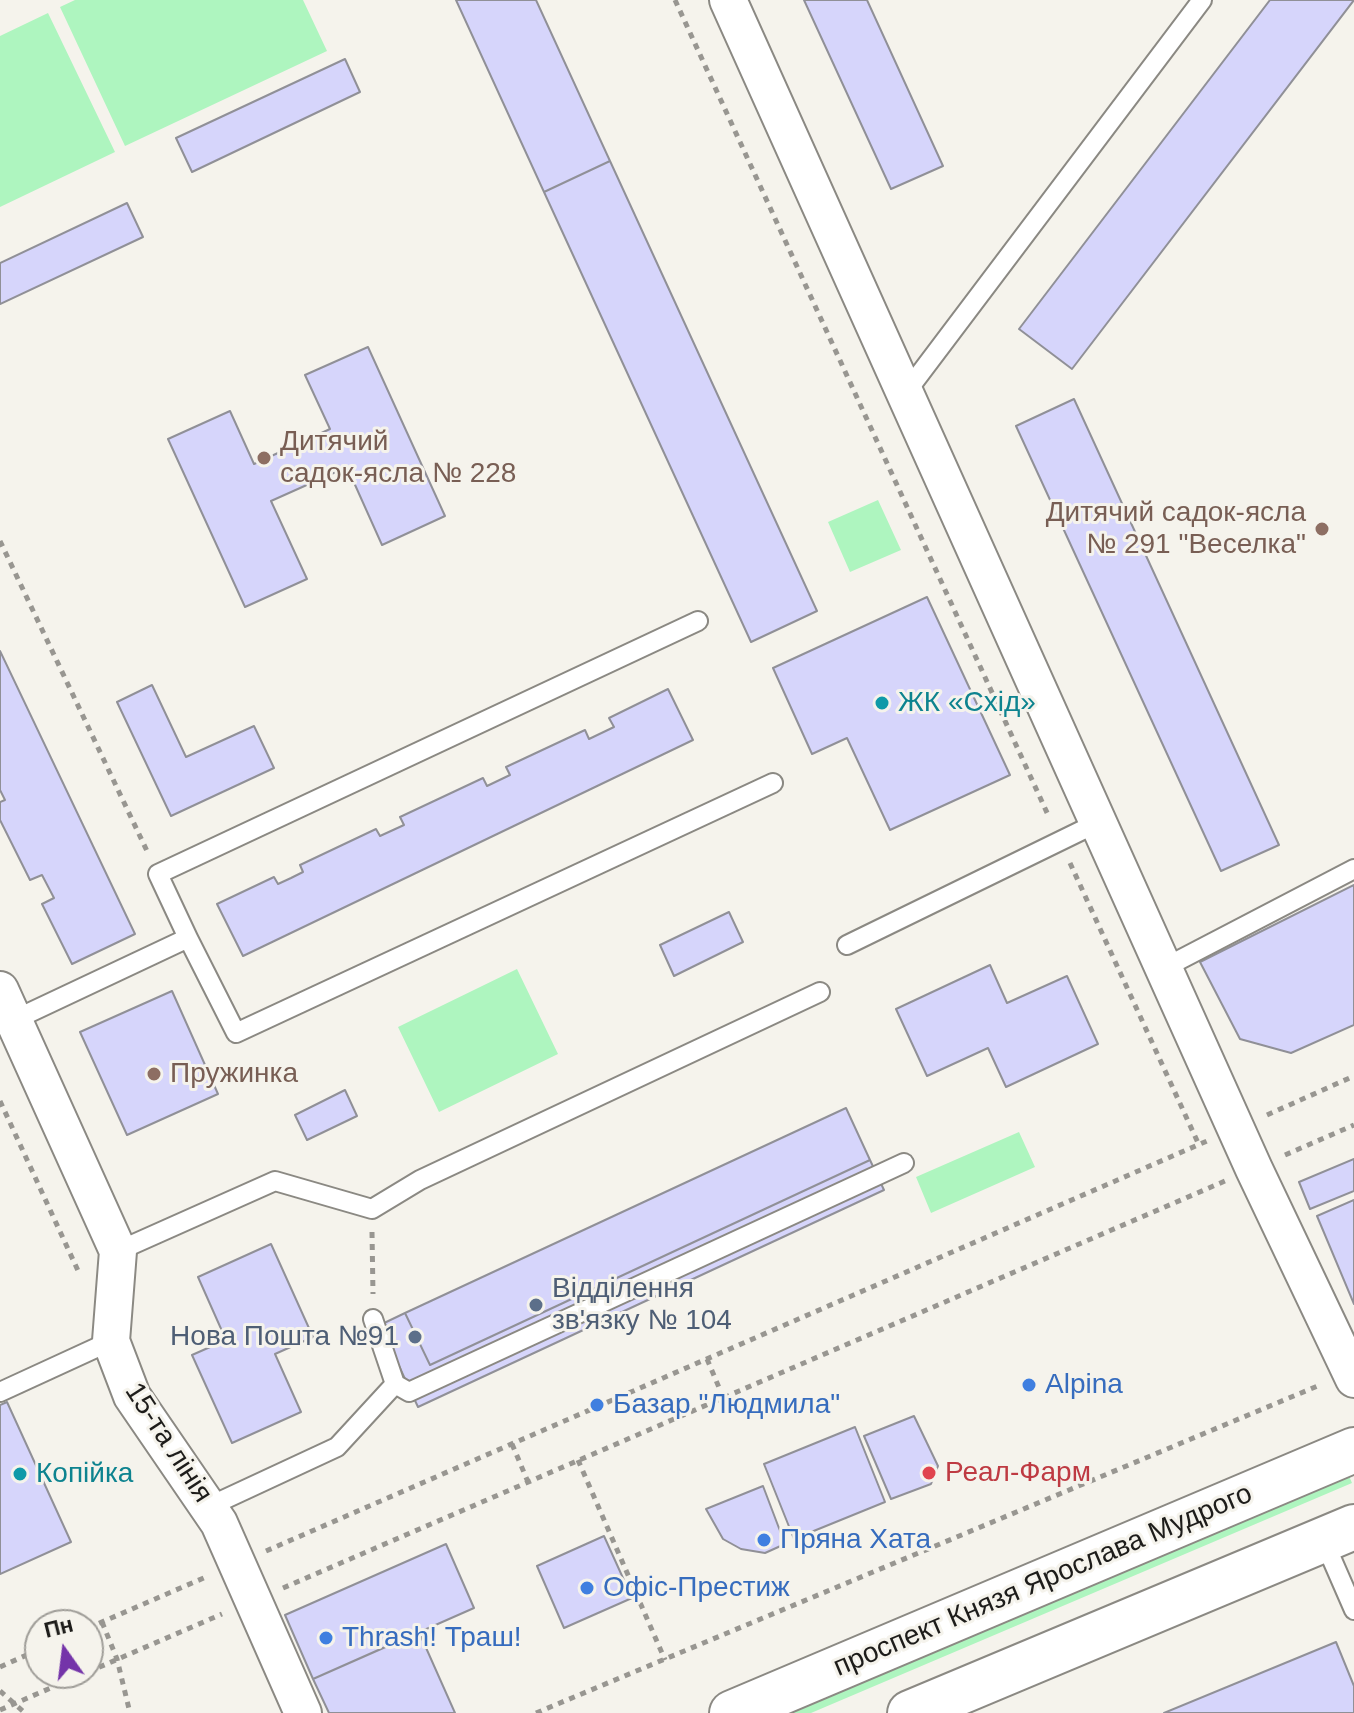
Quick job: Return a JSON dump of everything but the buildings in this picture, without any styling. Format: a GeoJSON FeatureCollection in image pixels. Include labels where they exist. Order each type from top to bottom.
{"type":"FeatureCollection","features":[{"type":"Feature","properties":{"kind":"main road","name":"проспект Князя Ярослава Мудрого"},"geometry":{"type":"LineString","coordinates":[[732,1713],[1354,1450]]}},
{"type":"Feature","properties":{"kind":"main road"},"geometry":{"type":"LineString","coordinates":[[910,1713],[1339,1533]]}},
{"type":"Feature","properties":{"kind":"street"},"geometry":{"type":"LineString","coordinates":[[728,0],[907,391],[1254,1169],[1352,1375]]}},
{"type":"Feature","properties":{"kind":"street","name":"15-та лінія"},"geometry":{"type":"LineString","coordinates":[[7,1005],[118,1251],[111,1341],[132,1396],[208,1507],[237,1563],[303,1713]]}},
{"type":"Feature","properties":{"kind":"lane"},"geometry":{"type":"LineString","coordinates":[[907,391],[1202,0]]}},
{"type":"Feature","properties":{"kind":"lane"},"geometry":{"type":"LineString","coordinates":[[698,621],[158,874],[236,1033],[773,783]]}},
{"type":"Feature","properties":{"kind":"lane"},"geometry":{"type":"LineString","coordinates":[[847,945],[1099,822]]}},
{"type":"Feature","properties":{"kind":"lane"},"geometry":{"type":"LineString","coordinates":[[1164,968],[1354,869]]}},
{"type":"Feature","properties":{"kind":"lane"},"geometry":{"type":"LineString","coordinates":[[7,1005],[188,938]]}},
{"type":"Feature","properties":{"kind":"lane"},"geometry":{"type":"LineString","coordinates":[[118,1251],[275,1181],[372,1209],[420,1180],[820,992]]}},
{"type":"Feature","properties":{"kind":"lane"},"geometry":{"type":"LineString","coordinates":[[373,1319],[395,1384],[409,1392],[904,1163]]}},
{"type":"Feature","properties":{"kind":"lane"},"geometry":{"type":"LineString","coordinates":[[0,1392],[111,1341]]}},
{"type":"Feature","properties":{"kind":"lane"},"geometry":{"type":"LineString","coordinates":[[208,1507],[337,1447],[395,1384]]}},
{"type":"Feature","properties":{"kind":"lane"},"geometry":{"type":"LineString","coordinates":[[1339,1533],[1354,1610]]}},
{"type":"Feature","properties":{"kind":"path"},"geometry":{"type":"LineString","coordinates":[[675,0],[1199,1145]]}},
{"type":"Feature","properties":{"kind":"path"},"geometry":{"type":"LineString","coordinates":[[0,541],[158,874]]}},
{"type":"Feature","properties":{"kind":"path"},"geometry":{"type":"LineString","coordinates":[[104,1621],[1354,1076]]}},
{"type":"Feature","properties":{"kind":"path"},"geometry":{"type":"LineString","coordinates":[[0,1101],[85,1285]]}},
{"type":"Feature","properties":{"kind":"path"},"geometry":{"type":"LineString","coordinates":[[104,1664],[1354,1125]]}},
{"type":"Feature","properties":{"kind":"path"},"geometry":{"type":"LineString","coordinates":[[372,1209],[373,1319]]}},
{"type":"Feature","properties":{"kind":"path"},"geometry":{"type":"LineString","coordinates":[[707,1359],[723,1397]]}},
{"type":"Feature","properties":{"kind":"path"},"geometry":{"type":"LineString","coordinates":[[536,1713],[1352,1375]]}},
{"type":"Feature","properties":{"kind":"path"},"geometry":{"type":"LineString","coordinates":[[512,1444],[528,1482]]}},
{"type":"Feature","properties":{"kind":"path"},"geometry":{"type":"LineString","coordinates":[[578,1460],[665,1660]]}},
{"type":"Feature","properties":{"kind":"path"},"geometry":{"type":"LineString","coordinates":[[104,1627],[117,1659],[130,1713]]}},
{"type":"Feature","properties":{"kind":"path"},"geometry":{"type":"LineString","coordinates":[[0,1667],[24,1656]]}},
{"type":"Feature","properties":{"kind":"path"},"geometry":{"type":"LineString","coordinates":[[0,1710],[48,1689]]}},
{"type":"Feature","properties":{"kind":"path"},"geometry":{"type":"LineString","coordinates":[[0,1691],[25,1713]]}},
{"type":"Feature","properties":{"kind":"green space"},"geometry":{"type":"Polygon","coordinates":[[[75,0],[303,0],[327,51],[125,146],[60,7],[75,0]]]}},
{"type":"Feature","properties":{"kind":"green space"},"geometry":{"type":"Polygon","coordinates":[[[48,13],[115,152],[0,207],[0,36],[48,13]]]}},
{"type":"Feature","properties":{"kind":"green space"},"geometry":{"type":"Polygon","coordinates":[[[878,500],[901,550],[850,572],[828,522],[878,500]]]}},
{"type":"Feature","properties":{"kind":"green space"},"geometry":{"type":"Polygon","coordinates":[[[517,969],[558,1054],[439,1112],[398,1027],[517,969]]]}},
{"type":"Feature","properties":{"kind":"green space"},"geometry":{"type":"Polygon","coordinates":[[[1019,1132],[1035,1167],[931,1213],[916,1177],[1019,1132]]]}},
{"type":"Feature","properties":{"kind":"green space"},"geometry":{"type":"Polygon","coordinates":[[[1346,1469],[1352,1483],[811,1713],[771,1713],[1346,1469]]]}},
{"type":"Feature","properties":{"kind":"place","name":"Дитячий садок-ясла № 228"},"geometry":{"type":"Point","coordinates":[264,458]}},
{"type":"Feature","properties":{"kind":"place","name":"Дитячий садок-ясла № 291 \"Веселка\""},"geometry":{"type":"Point","coordinates":[1322,529]}},
{"type":"Feature","properties":{"kind":"place","name":"ЖК «Схід»"},"geometry":{"type":"Point","coordinates":[882,703]}},
{"type":"Feature","properties":{"kind":"place","name":"Пружинка"},"geometry":{"type":"Point","coordinates":[154,1074]}},
{"type":"Feature","properties":{"kind":"place","name":"Відділення зв'язку № 104"},"geometry":{"type":"Point","coordinates":[536,1305]}},
{"type":"Feature","properties":{"kind":"place","name":"Нова Пошта №91"},"geometry":{"type":"Point","coordinates":[415,1337]}},
{"type":"Feature","properties":{"kind":"place","name":"Alpina"},"geometry":{"type":"Point","coordinates":[1029,1385]}},
{"type":"Feature","properties":{"kind":"place","name":"Базар \"Людмила\""},"geometry":{"type":"Point","coordinates":[597,1405]}},
{"type":"Feature","properties":{"kind":"place","name":"Реал-Фарм"},"geometry":{"type":"Point","coordinates":[929,1473]}},
{"type":"Feature","properties":{"kind":"place","name":"Копійка"},"geometry":{"type":"Point","coordinates":[20,1474]}},
{"type":"Feature","properties":{"kind":"place","name":"Пряна Хата"},"geometry":{"type":"Point","coordinates":[764,1540]}},
{"type":"Feature","properties":{"kind":"place","name":"Офіс-Престиж"},"geometry":{"type":"Point","coordinates":[587,1588]}},
{"type":"Feature","properties":{"kind":"place","name":"Thrash! Траш!"},"geometry":{"type":"Point","coordinates":[326,1638]}}]}
